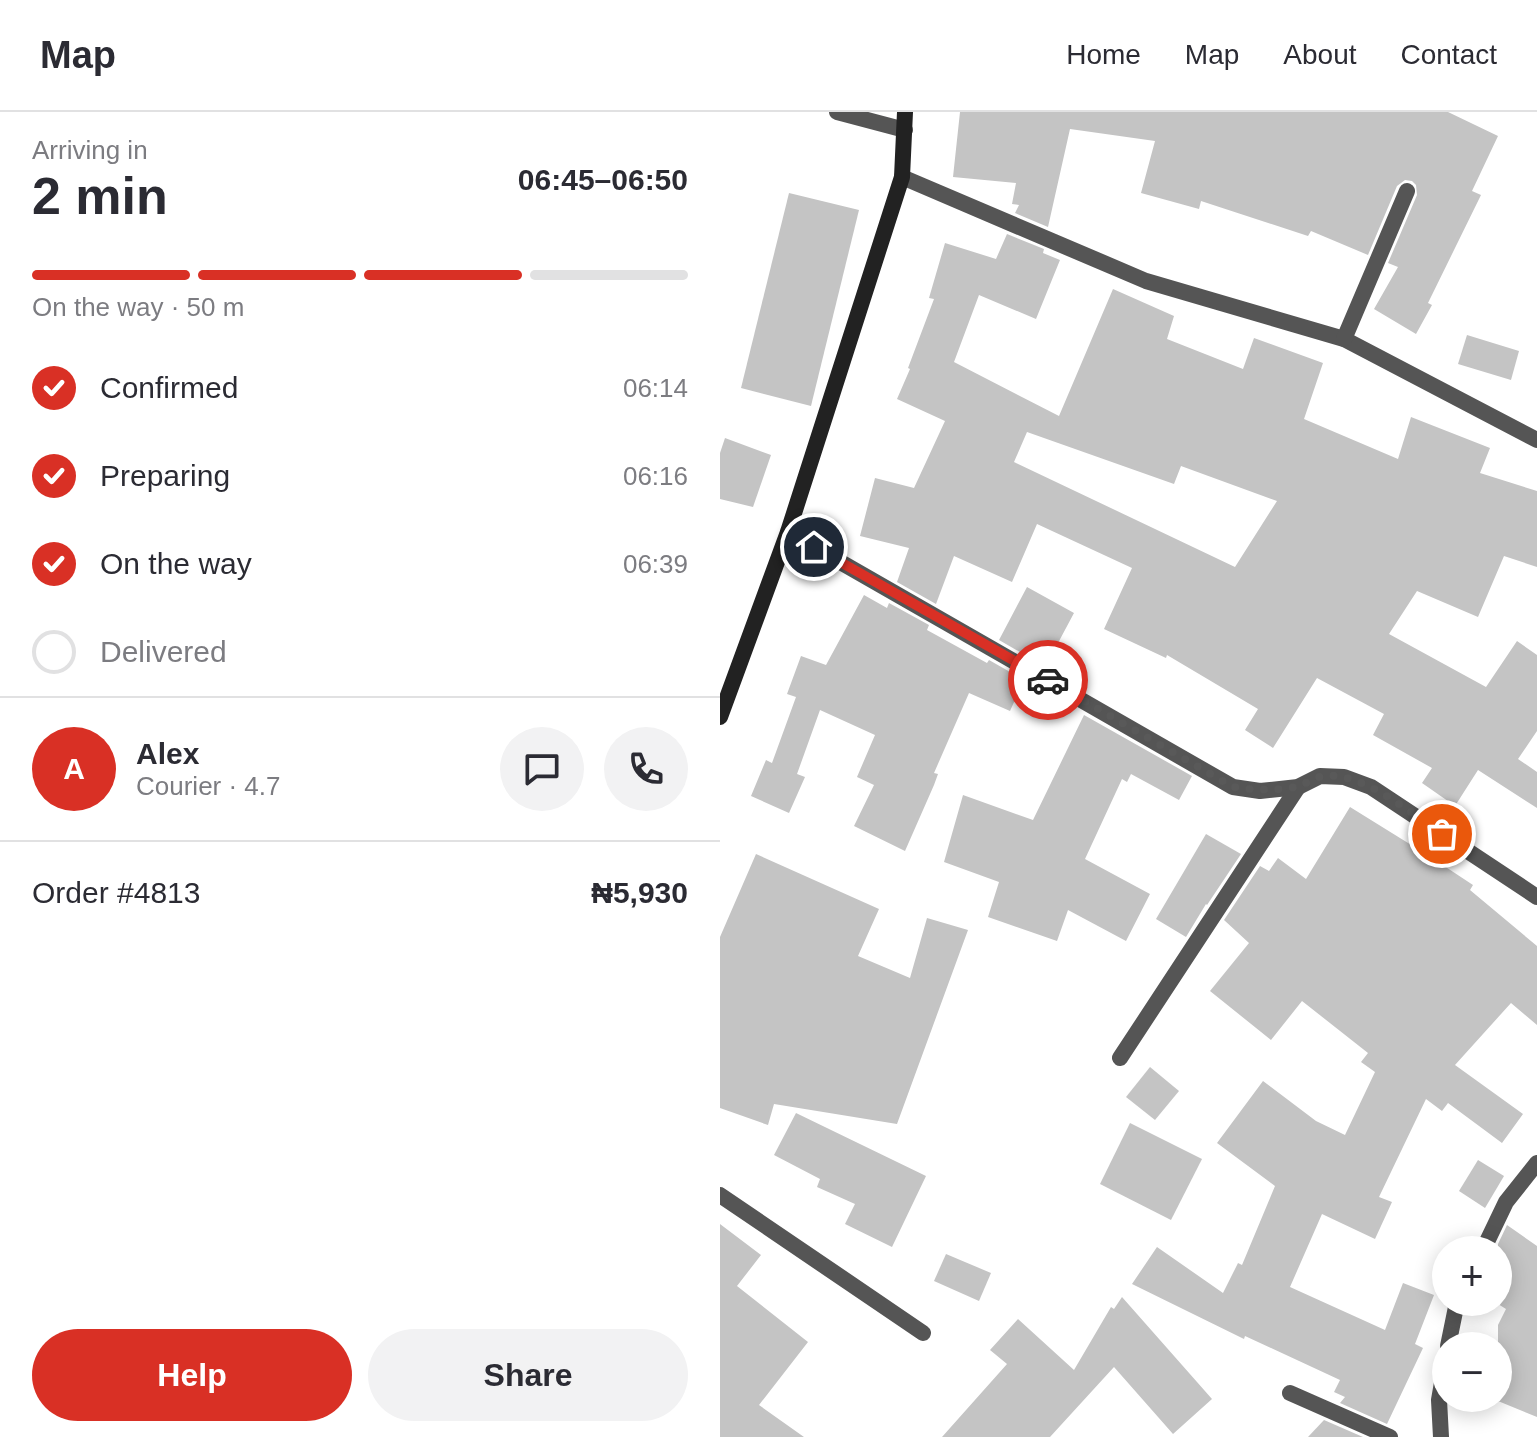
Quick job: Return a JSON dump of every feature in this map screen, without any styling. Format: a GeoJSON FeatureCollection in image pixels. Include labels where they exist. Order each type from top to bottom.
{"type":"FeatureCollection","features":[{"type":"Feature","properties":{"kind":"street"},"geometry":{"type":"LineString","coordinates":[[837,112],[905,130]]}},
{"type":"Feature","properties":{"kind":"street"},"geometry":{"type":"LineString","coordinates":[[720,717],[788,532],[902,177],[905,112]]}},
{"type":"Feature","properties":{"kind":"street"},"geometry":{"type":"LineString","coordinates":[[902,177],[1146,281],[1344,339],[1537,440]]}},
{"type":"Feature","properties":{"kind":"street"},"geometry":{"type":"LineString","coordinates":[[1344,339],[1407,191]]}},
{"type":"Feature","properties":{"kind":"street"},"geometry":{"type":"LineString","coordinates":[[788,532],[1233,787],[1260,791],[1298,787],[1320,776],[1344,777],[1371,787],[1537,897]]}},
{"type":"Feature","properties":{"kind":"street"},"geometry":{"type":"LineString","coordinates":[[1120,1058],[1298,787]]}},
{"type":"Feature","properties":{"kind":"street"},"geometry":{"type":"LineString","coordinates":[[1490,1236],[1506,1202],[1537,1163]]}},
{"type":"Feature","properties":{"kind":"street"},"geometry":{"type":"LineString","coordinates":[[720,1195],[923,1333]]}},
{"type":"Feature","properties":{"kind":"street"},"geometry":{"type":"LineString","coordinates":[[1290,1393],[1390,1437]]}},
{"type":"Feature","properties":{"kind":"street"},"geometry":{"type":"LineString","coordinates":[[1440,1412],[1441,1437]]}},
{"type":"Feature","properties":{"kind":"building"},"geometry":{"type":"Polygon","coordinates":[[[960,112],[1448,112],[1498,136],[1472,191],[1481,195],[1416,334],[1374,309],[1398,267],[1388,263],[1417,195],[1416,185],[1412,181],[1405,180],[1397,186],[1368,255],[1311,231],[1308,236],[1201,201],[1199,209],[1141,193],[1155,141],[1070,129],[1048,227],[1015,213],[1019,205],[1012,204],[1016,183],[953,177],[960,112]]]}},
{"type":"Feature","properties":{"kind":"building"},"geometry":{"type":"Polygon","coordinates":[[[789,193],[859,210],[811,406],[741,388],[789,193]]]}},
{"type":"Feature","properties":{"kind":"building"},"geometry":{"type":"Polygon","coordinates":[[[1007,234],[1044,249],[1043,253],[1060,260],[1036,319],[979,295],[954,362],[1059,416],[1113,289],[1174,316],[1167,339],[1243,369],[1254,338],[1323,363],[1304,419],[1398,459],[1411,417],[1490,448],[1480,473],[1537,491],[1537,567],[1504,556],[1478,617],[1417,591],[1389,634],[1486,687],[1517,641],[1537,655],[1537,731],[1518,759],[1537,772],[1537,808],[1478,770],[1455,806],[1422,783],[1432,768],[1373,735],[1384,714],[1317,678],[1273,748],[1245,730],[1258,709],[1167,655],[1166,658],[1104,629],[1132,568],[1037,524],[1012,582],[954,556],[936,604],[897,582],[909,548],[860,536],[875,478],[914,488],[945,421],[897,399],[934,299],[929,298],[945,243],[996,259],[1007,234]],[[1027,432],[1014,462],[1235,567],[1277,501],[1181,466],[1174,484],[1027,432]]]}},
{"type":"Feature","properties":{"kind":"building"},"geometry":{"type":"Polygon","coordinates":[[[1467,335],[1519,351],[1511,380],[1458,364],[1467,335]]]}},
{"type":"Feature","properties":{"kind":"building"},"geometry":{"type":"Polygon","coordinates":[[[725,438],[771,455],[753,507],[720,499],[720,453],[725,438]]]}},
{"type":"Feature","properties":{"kind":"building"},"geometry":{"type":"Polygon","coordinates":[[[1027,587],[1074,613],[1050,658],[1036,650],[1032,659],[999,640],[1027,587]]]}},
{"type":"Feature","properties":{"kind":"building"},"geometry":{"type":"Polygon","coordinates":[[[864,595],[887,608],[889,603],[929,625],[927,630],[1024,680],[1010,711],[969,693],[934,773],[938,774],[934,785],[905,851],[854,826],[874,785],[857,777],[875,735],[820,710],[797,774],[805,777],[789,813],[751,796],[766,760],[772,763],[796,697],[787,694],[801,656],[826,665],[864,595]]]}},
{"type":"Feature","properties":{"kind":"building"},"geometry":{"type":"Polygon","coordinates":[[[1084,715],[1192,776],[1179,800],[1131,774],[1127,782],[1122,779],[1085,859],[1150,894],[1126,941],[1068,910],[1057,941],[988,917],[999,882],[944,862],[963,795],[1033,820],[1084,715]]]}},
{"type":"Feature","properties":{"kind":"building"},"geometry":{"type":"Polygon","coordinates":[[[1350,807],[1473,885],[1470,890],[1537,946],[1537,1025],[1511,1003],[1455,1065],[1523,1114],[1502,1143],[1448,1103],[1442,1111],[1426,1099],[1379,1197],[1392,1202],[1375,1239],[1322,1214],[1290,1287],[1385,1330],[1403,1283],[1432,1294],[1415,1344],[1423,1348],[1387,1424],[1340,1403],[1345,1397],[1334,1392],[1340,1380],[1245,1336],[1244,1339],[1132,1284],[1157,1247],[1223,1293],[1238,1263],[1242,1265],[1275,1186],[1217,1143],[1263,1081],[1316,1121],[1345,1135],[1375,1072],[1361,1062],[1368,1053],[1302,1001],[1271,1040],[1210,991],[1249,943],[1224,920],[1260,866],[1269,871],[1278,858],[1306,879],[1350,807]]]}},
{"type":"Feature","properties":{"kind":"building"},"geometry":{"type":"Polygon","coordinates":[[[1206,834],[1241,854],[1186,937],[1156,919],[1206,834]]]}},
{"type":"Feature","properties":{"kind":"building"},"geometry":{"type":"Polygon","coordinates":[[[756,854],[879,909],[858,956],[910,978],[927,918],[968,930],[897,1124],[774,1104],[768,1125],[720,1108],[720,937],[756,854]]]}},
{"type":"Feature","properties":{"kind":"building"},"geometry":{"type":"Polygon","coordinates":[[[1150,1067],[1179,1091],[1155,1120],[1126,1097],[1150,1067]]]}},
{"type":"Feature","properties":{"kind":"building"},"geometry":{"type":"Polygon","coordinates":[[[796,1113],[926,1176],[892,1247],[845,1224],[855,1204],[817,1187],[820,1179],[774,1155],[796,1113]]]}},
{"type":"Feature","properties":{"kind":"building"},"geometry":{"type":"Polygon","coordinates":[[[1130,1123],[1202,1159],[1171,1220],[1100,1184],[1130,1123]]]}},
{"type":"Feature","properties":{"kind":"building"},"geometry":{"type":"Polygon","coordinates":[[[1478,1160],[1504,1176],[1485,1208],[1459,1191],[1478,1160]]]}},
{"type":"Feature","properties":{"kind":"building"},"geometry":{"type":"Polygon","coordinates":[[[720,1224],[761,1255],[737,1286],[808,1342],[759,1405],[804,1437],[720,1437],[720,1224]]]}},
{"type":"Feature","properties":{"kind":"building"},"geometry":{"type":"Polygon","coordinates":[[[1507,1225],[1537,1246],[1537,1417],[1512,1407],[1512,1332],[1498,1332],[1498,1325],[1502,1316],[1512,1316],[1512,1236],[1502,1236],[1507,1225]]]}},
{"type":"Feature","properties":{"kind":"building"},"geometry":{"type":"Polygon","coordinates":[[[946,1254],[991,1273],[979,1301],[934,1281],[946,1254]]]}},
{"type":"Feature","properties":{"kind":"building"},"geometry":{"type":"Polygon","coordinates":[[[1122,1297],[1212,1399],[1173,1434],[1114,1367],[1050,1437],[942,1437],[1007,1364],[990,1350],[1018,1319],[1074,1370],[1111,1307],[1114,1309],[1122,1297]]]}},
{"type":"Feature","properties":{"kind":"building"},"geometry":{"type":"Polygon","coordinates":[[[1324,1420],[1363,1437],[1308,1437],[1324,1420]]]}},
{"type":"Feature","properties":{"kind":"way so far"},"geometry":{"type":"LineString","coordinates":[[1048,680],[1233,787],[1260,791],[1298,787],[1320,776],[1344,777],[1371,787],[1442,834]]}},
{"type":"Feature","properties":{"kind":"route"},"geometry":{"type":"LineString","coordinates":[[814,547],[1048,680]]}}]}
